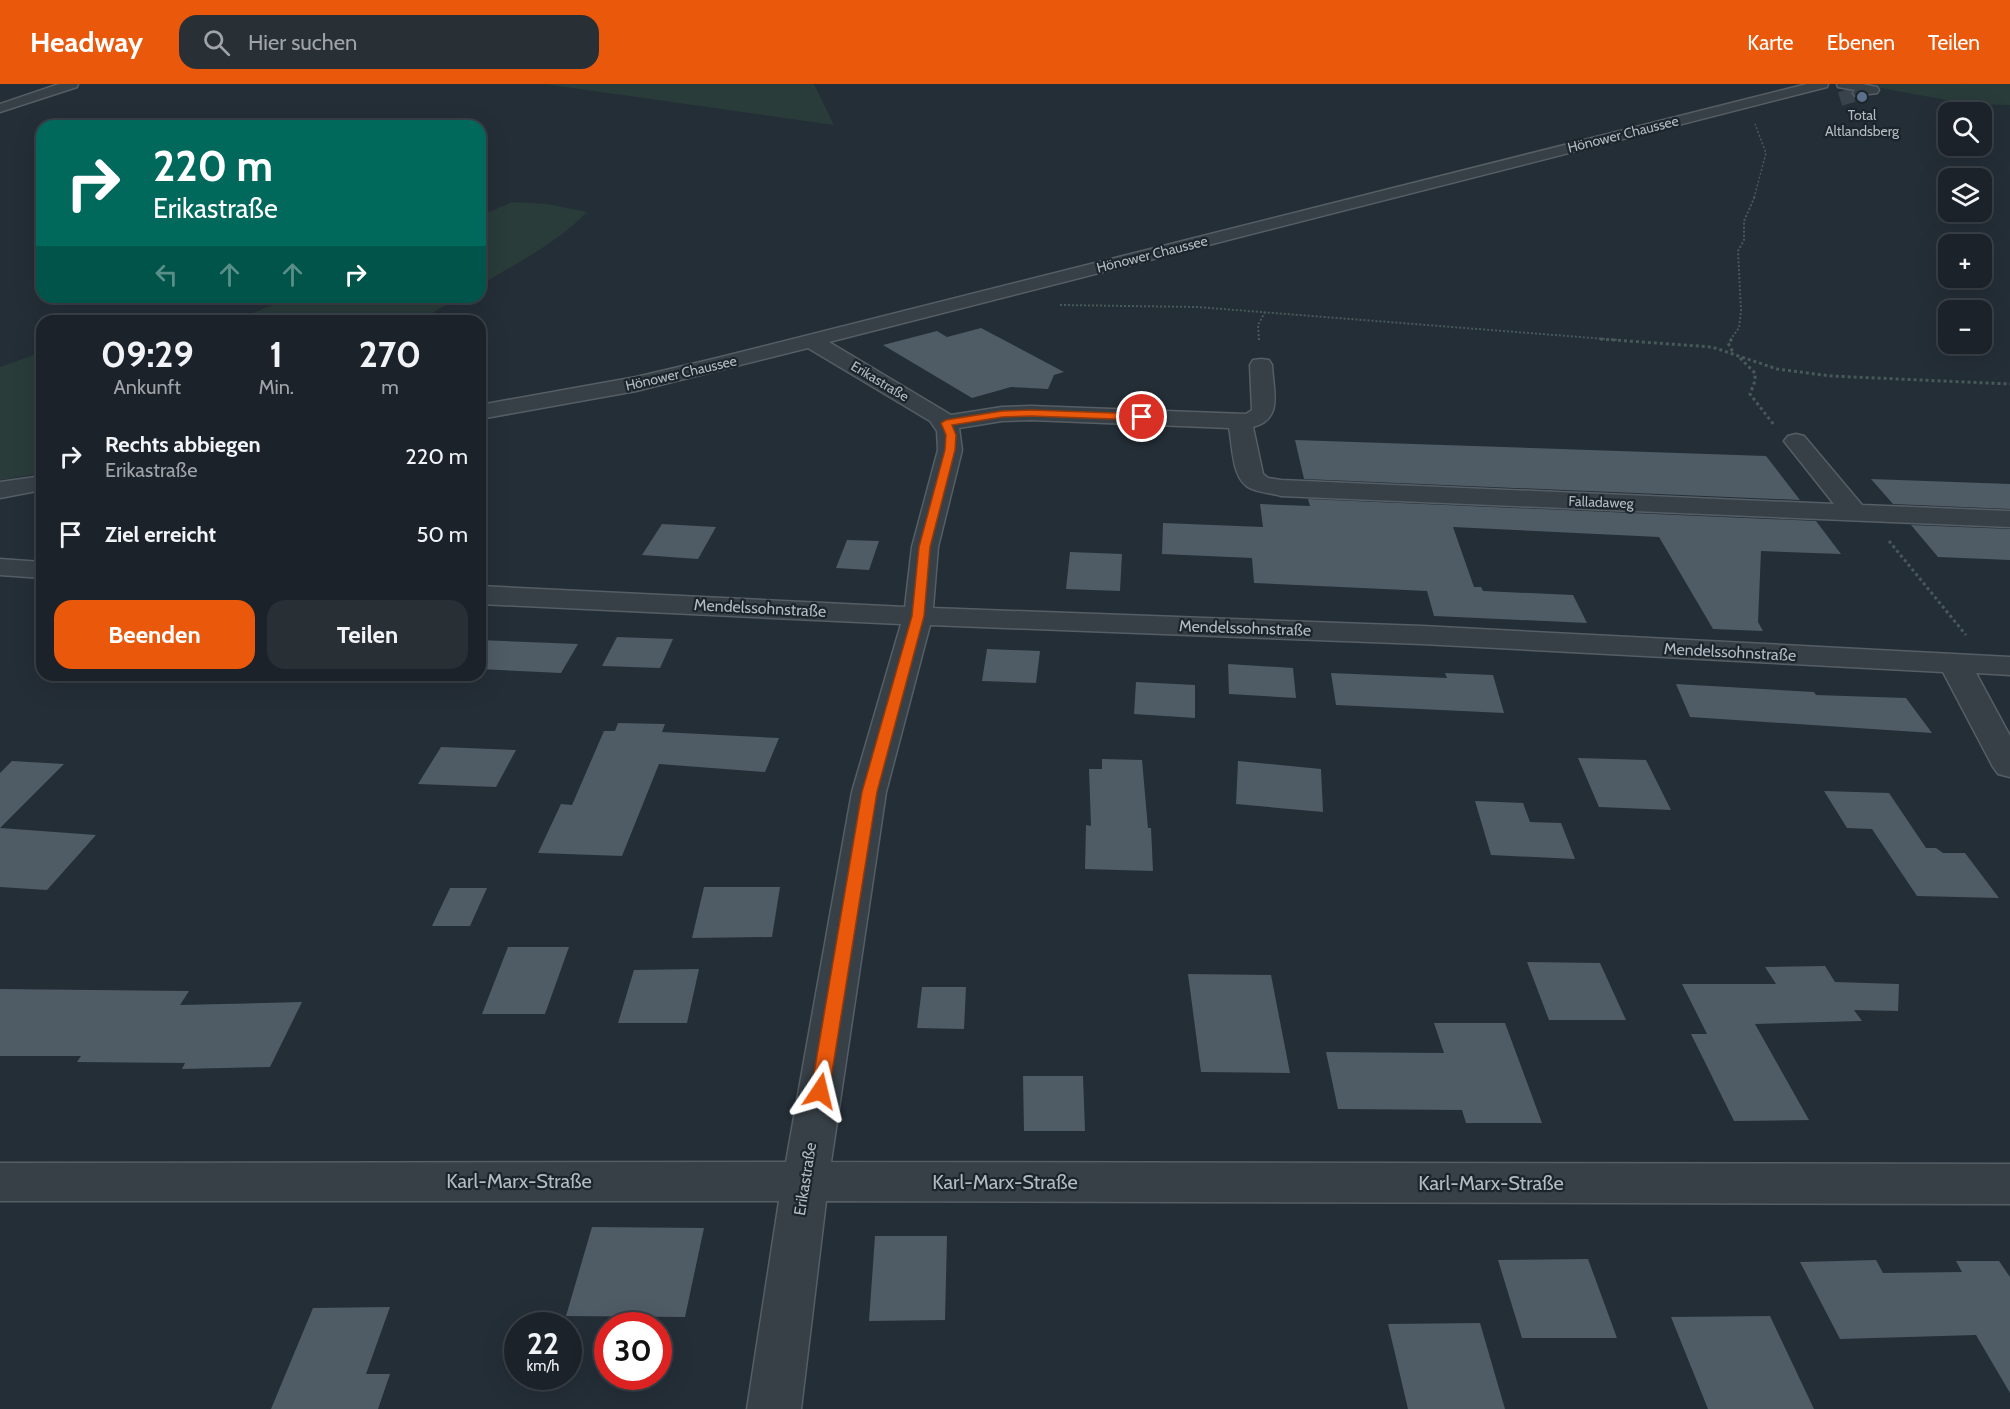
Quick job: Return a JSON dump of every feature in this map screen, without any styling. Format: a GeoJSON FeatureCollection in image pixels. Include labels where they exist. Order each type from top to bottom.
{"type":"FeatureCollection","features":[{"type":"Feature","properties":{"kind":"street"},"geometry":{"type":"LineString","coordinates":[[0,108],[72,84]]}},
{"type":"Feature","properties":{"kind":"street","name":"Hönower Chaussee"},"geometry":{"type":"LineString","coordinates":[[486,411],[636,384],[1822,84]]}},
{"type":"Feature","properties":{"kind":"street"},"geometry":{"type":"LineString","coordinates":[[1843,84],[1872,90],[1860,93]]}},
{"type":"Feature","properties":{"kind":"street"},"geometry":{"type":"LineString","coordinates":[[1750,88],[1820,100]]}},
{"type":"Feature","properties":{"kind":"street","name":"Erikastraße"},"geometry":{"type":"LineString","coordinates":[[774,1409],[805,1181],[869,792],[918,616],[925,547],[950,450],[951,435],[946,423],[812,340]]}},
{"type":"Feature","properties":{"kind":"street"},"geometry":{"type":"LineString","coordinates":[[946,423],[1002,414],[1031,413],[1239,422],[1252,420],[1263,413],[1261,365]]}},
{"type":"Feature","properties":{"kind":"street","name":"Falladaweg"},"geometry":{"type":"LineString","coordinates":[[1239,422],[1244,431],[1248,472],[1257,482],[1281,488],[2010,519]]}},
{"type":"Feature","properties":{"kind":"street"},"geometry":{"type":"LineString","coordinates":[[1796,441],[1861,513]]}},
{"type":"Feature","properties":{"kind":"street"},"geometry":{"type":"LineString","coordinates":[[0,490],[36,484]]}},
{"type":"Feature","properties":{"kind":"street"},"geometry":{"type":"LineString","coordinates":[[0,567],[36,570]]}},
{"type":"Feature","properties":{"kind":"street","name":"Mendelssohnstraße"},"geometry":{"type":"LineString","coordinates":[[486,595],[918,616],[1367,633],[2000,665]]}},
{"type":"Feature","properties":{"kind":"street"},"geometry":{"type":"LineString","coordinates":[[1952,663],[1963,678],[2010,767]]}},
{"type":"Feature","properties":{"kind":"street","name":"Karl-Marx-Straße"},"geometry":{"type":"LineString","coordinates":[[0,1182],[805,1181],[2010,1184]]}},
{"type":"Feature","properties":{"kind":"path"},"geometry":{"type":"LineString","coordinates":[[1753,119],[1766,153],[1758,188],[1744,220],[1744,240],[1738,251],[1743,278],[1740,285],[1741,315],[1739,329],[1728,343],[1735,354],[1755,373],[1755,381],[1750,394],[1775,426],[1796,441]]}},
{"type":"Feature","properties":{"kind":"path"},"geometry":{"type":"LineString","coordinates":[[1061,305],[1147,305],[1266,312],[1625,341],[1689,344],[1712,347],[1777,369],[1831,376],[2010,384]]}},
{"type":"Feature","properties":{"kind":"path"},"geometry":{"type":"LineString","coordinates":[[1861,513],[2000,665]]}},
{"type":"Feature","properties":{"kind":"green space"},"geometry":{"type":"Polygon","coordinates":[[[544,84],[814,84],[834,125],[544,84]]]}},
{"type":"Feature","properties":{"kind":"green space"},"geometry":{"type":"Polygon","coordinates":[[[1859,84],[2010,84],[2010,105],[1992,105],[1992,102],[1957,102],[1859,84]]]}},
{"type":"Feature","properties":{"kind":"green space"},"geometry":{"type":"Polygon","coordinates":[[[512,202],[547,204],[587,212],[550,243],[486,281],[486,213],[512,202]]]}},
{"type":"Feature","properties":{"kind":"green space"},"geometry":{"type":"Polygon","coordinates":[[[277,303],[449,303],[429,315],[249,315],[277,303]]]}},
{"type":"Feature","properties":{"kind":"green space"},"geometry":{"type":"Polygon","coordinates":[[[36,354],[36,474],[0,480],[0,367],[36,354]]]}},
{"type":"Feature","properties":{"kind":"building"},"geometry":{"type":"Polygon","coordinates":[[[981,328],[1064,372],[1054,375],[1048,389],[1011,387],[972,398],[883,345],[937,331],[947,337],[981,328]]]}},
{"type":"Feature","properties":{"kind":"building"},"geometry":{"type":"Polygon","coordinates":[[[1295,440],[1766,456],[1800,500],[1304,479],[1295,440]]]}},
{"type":"Feature","properties":{"kind":"building"},"geometry":{"type":"Polygon","coordinates":[[[1871,479],[2010,484],[2010,509],[1893,504],[1871,479]]]}},
{"type":"Feature","properties":{"kind":"building"},"geometry":{"type":"Polygon","coordinates":[[[1308,499],[1816,521],[1841,554],[1761,551],[1758,622],[1763,631],[1713,629],[1659,537],[1453,527],[1474,587],[1481,587],[1483,591],[1573,595],[1587,623],[1434,616],[1427,591],[1254,583],[1252,558],[1162,554],[1163,523],[1263,527],[1260,504],[1310,506],[1308,499]]]}},
{"type":"Feature","properties":{"kind":"building"},"geometry":{"type":"Polygon","coordinates":[[[662,524],[716,527],[698,559],[642,555],[662,524]]]}},
{"type":"Feature","properties":{"kind":"building"},"geometry":{"type":"Polygon","coordinates":[[[1911,525],[2010,529],[2010,560],[1938,557],[1911,525]]]}},
{"type":"Feature","properties":{"kind":"building"},"geometry":{"type":"Polygon","coordinates":[[[847,540],[879,541],[869,570],[836,568],[847,540]]]}},
{"type":"Feature","properties":{"kind":"building"},"geometry":{"type":"Polygon","coordinates":[[[1070,552],[1122,554],[1120,591],[1066,589],[1070,552]]]}},
{"type":"Feature","properties":{"kind":"building"},"geometry":{"type":"Polygon","coordinates":[[[617,637],[673,639],[660,668],[602,666],[617,637]]]}},
{"type":"Feature","properties":{"kind":"building"},"geometry":{"type":"Polygon","coordinates":[[[486,640],[578,644],[561,673],[486,669],[486,640]]]}},
{"type":"Feature","properties":{"kind":"building"},"geometry":{"type":"Polygon","coordinates":[[[987,649],[1040,651],[1036,683],[982,681],[987,649]]]}},
{"type":"Feature","properties":{"kind":"building"},"geometry":{"type":"Polygon","coordinates":[[[1228,664],[1293,668],[1296,698],[1229,694],[1228,664]]]}},
{"type":"Feature","properties":{"kind":"building"},"geometry":{"type":"Polygon","coordinates":[[[1331,673],[1447,678],[1445,673],[1493,675],[1504,713],[1336,705],[1331,673]]]}},
{"type":"Feature","properties":{"kind":"building"},"geometry":{"type":"Polygon","coordinates":[[[1136,682],[1195,685],[1195,718],[1134,714],[1136,682]]]}},
{"type":"Feature","properties":{"kind":"building"},"geometry":{"type":"Polygon","coordinates":[[[1676,684],[1814,692],[1816,695],[1906,698],[1932,733],[1690,717],[1676,684]]]}},
{"type":"Feature","properties":{"kind":"building"},"geometry":{"type":"Polygon","coordinates":[[[618,723],[665,724],[662,732],[779,738],[765,772],[659,764],[622,856],[538,853],[561,804],[572,805],[604,731],[615,731],[618,723]]]}},
{"type":"Feature","properties":{"kind":"building"},"geometry":{"type":"Polygon","coordinates":[[[441,747],[516,750],[496,787],[418,784],[441,747]]]}},
{"type":"Feature","properties":{"kind":"building"},"geometry":{"type":"Polygon","coordinates":[[[1578,758],[1646,760],[1671,810],[1599,807],[1578,758]]]}},
{"type":"Feature","properties":{"kind":"building"},"geometry":{"type":"Polygon","coordinates":[[[1102,759],[1142,760],[1148,828],[1151,828],[1153,871],[1085,869],[1086,825],[1091,826],[1089,769],[1102,769],[1102,759]]]}},
{"type":"Feature","properties":{"kind":"building"},"geometry":{"type":"Polygon","coordinates":[[[12,761],[64,764],[0,828],[0,773],[12,761]]]}},
{"type":"Feature","properties":{"kind":"building"},"geometry":{"type":"Polygon","coordinates":[[[1238,761],[1321,769],[1323,812],[1236,804],[1238,761]]]}},
{"type":"Feature","properties":{"kind":"building"},"geometry":{"type":"Polygon","coordinates":[[[1824,791],[1889,793],[1926,848],[1936,848],[1943,853],[1965,853],[1999,898],[1917,896],[1872,829],[1847,828],[1824,791]]]}},
{"type":"Feature","properties":{"kind":"building"},"geometry":{"type":"Polygon","coordinates":[[[1475,801],[1523,803],[1530,822],[1561,823],[1575,859],[1491,855],[1475,801]]]}},
{"type":"Feature","properties":{"kind":"building"},"geometry":{"type":"Polygon","coordinates":[[[0,828],[96,835],[47,890],[0,887],[0,828]]]}},
{"type":"Feature","properties":{"kind":"building"},"geometry":{"type":"Polygon","coordinates":[[[704,887],[780,887],[772,937],[692,938],[704,887]]]}},
{"type":"Feature","properties":{"kind":"building"},"geometry":{"type":"Polygon","coordinates":[[[450,888],[487,888],[470,926],[432,926],[450,888]]]}},
{"type":"Feature","properties":{"kind":"building"},"geometry":{"type":"Polygon","coordinates":[[[508,947],[569,947],[545,1014],[482,1014],[508,947]]]}},
{"type":"Feature","properties":{"kind":"building"},"geometry":{"type":"Polygon","coordinates":[[[1527,962],[1600,963],[1626,1020],[1549,1020],[1527,962]]]}},
{"type":"Feature","properties":{"kind":"building"},"geometry":{"type":"Polygon","coordinates":[[[1825,966],[1835,982],[1899,984],[1898,1011],[1854,1010],[1862,1021],[1755,1024],[1809,1120],[1734,1121],[1691,1034],[1707,1034],[1682,984],[1776,984],[1765,967],[1825,966]]]}},
{"type":"Feature","properties":{"kind":"building"},"geometry":{"type":"Polygon","coordinates":[[[699,969],[687,1023],[618,1023],[634,970],[699,969]]]}},
{"type":"Feature","properties":{"kind":"building"},"geometry":{"type":"Polygon","coordinates":[[[1188,974],[1271,975],[1290,1073],[1201,1072],[1188,974]]]}},
{"type":"Feature","properties":{"kind":"building"},"geometry":{"type":"Polygon","coordinates":[[[922,987],[966,987],[964,1029],[917,1028],[922,987]]]}},
{"type":"Feature","properties":{"kind":"building"},"geometry":{"type":"Polygon","coordinates":[[[0,989],[189,991],[180,1005],[302,1002],[270,1067],[182,1069],[185,1063],[77,1062],[81,1056],[0,1056],[0,989]]]}},
{"type":"Feature","properties":{"kind":"building"},"geometry":{"type":"Polygon","coordinates":[[[1434,1023],[1505,1023],[1542,1123],[1466,1123],[1462,1110],[1338,1109],[1326,1052],[1444,1053],[1434,1023]]]}},
{"type":"Feature","properties":{"kind":"building"},"geometry":{"type":"Polygon","coordinates":[[[1023,1076],[1083,1076],[1085,1131],[1024,1131],[1023,1076]]]}},
{"type":"Feature","properties":{"kind":"building"},"geometry":{"type":"Polygon","coordinates":[[[592,1227],[704,1228],[685,1317],[672,1317],[672,1312],[594,1312],[594,1316],[582,1316],[582,1312],[567,1312],[592,1227]]]}},
{"type":"Feature","properties":{"kind":"building"},"geometry":{"type":"Polygon","coordinates":[[[875,1236],[947,1236],[945,1320],[869,1321],[875,1236]]]}},
{"type":"Feature","properties":{"kind":"building"},"geometry":{"type":"Polygon","coordinates":[[[1588,1259],[1617,1338],[1522,1338],[1498,1260],[1588,1259]]]}},
{"type":"Feature","properties":{"kind":"building"},"geometry":{"type":"Polygon","coordinates":[[[1876,1260],[1883,1273],[1962,1272],[1956,1261],[1999,1261],[2010,1277],[2010,1393],[1976,1335],[1840,1339],[1800,1262],[1876,1260]]]}},
{"type":"Feature","properties":{"kind":"building"},"geometry":{"type":"Polygon","coordinates":[[[390,1307],[366,1374],[390,1374],[378,1409],[271,1409],[313,1308],[390,1307]]]}},
{"type":"Feature","properties":{"kind":"building"},"geometry":{"type":"Polygon","coordinates":[[[1770,1316],[1814,1409],[1708,1409],[1671,1317],[1770,1316]]]}},
{"type":"Feature","properties":{"kind":"building"},"geometry":{"type":"Polygon","coordinates":[[[1480,1323],[1505,1409],[1408,1409],[1388,1324],[1480,1323]]]}},
{"type":"Feature","properties":{"kind":"tunnel"},"geometry":{"type":"LineString","coordinates":[[1840,99],[1860,93]]}},
{"type":"Feature","properties":{"kind":"place","name":"Total Altlandsberg"},"geometry":{"type":"Point","coordinates":[1862,97]}},
{"type":"Feature","properties":{"kind":"route"},"geometry":{"type":"LineString","coordinates":[[820,1091],[839,987],[869,792],[918,616],[925,547],[950,450],[951,435],[946,423],[1002,414],[1031,413],[1142,417]]}}]}
